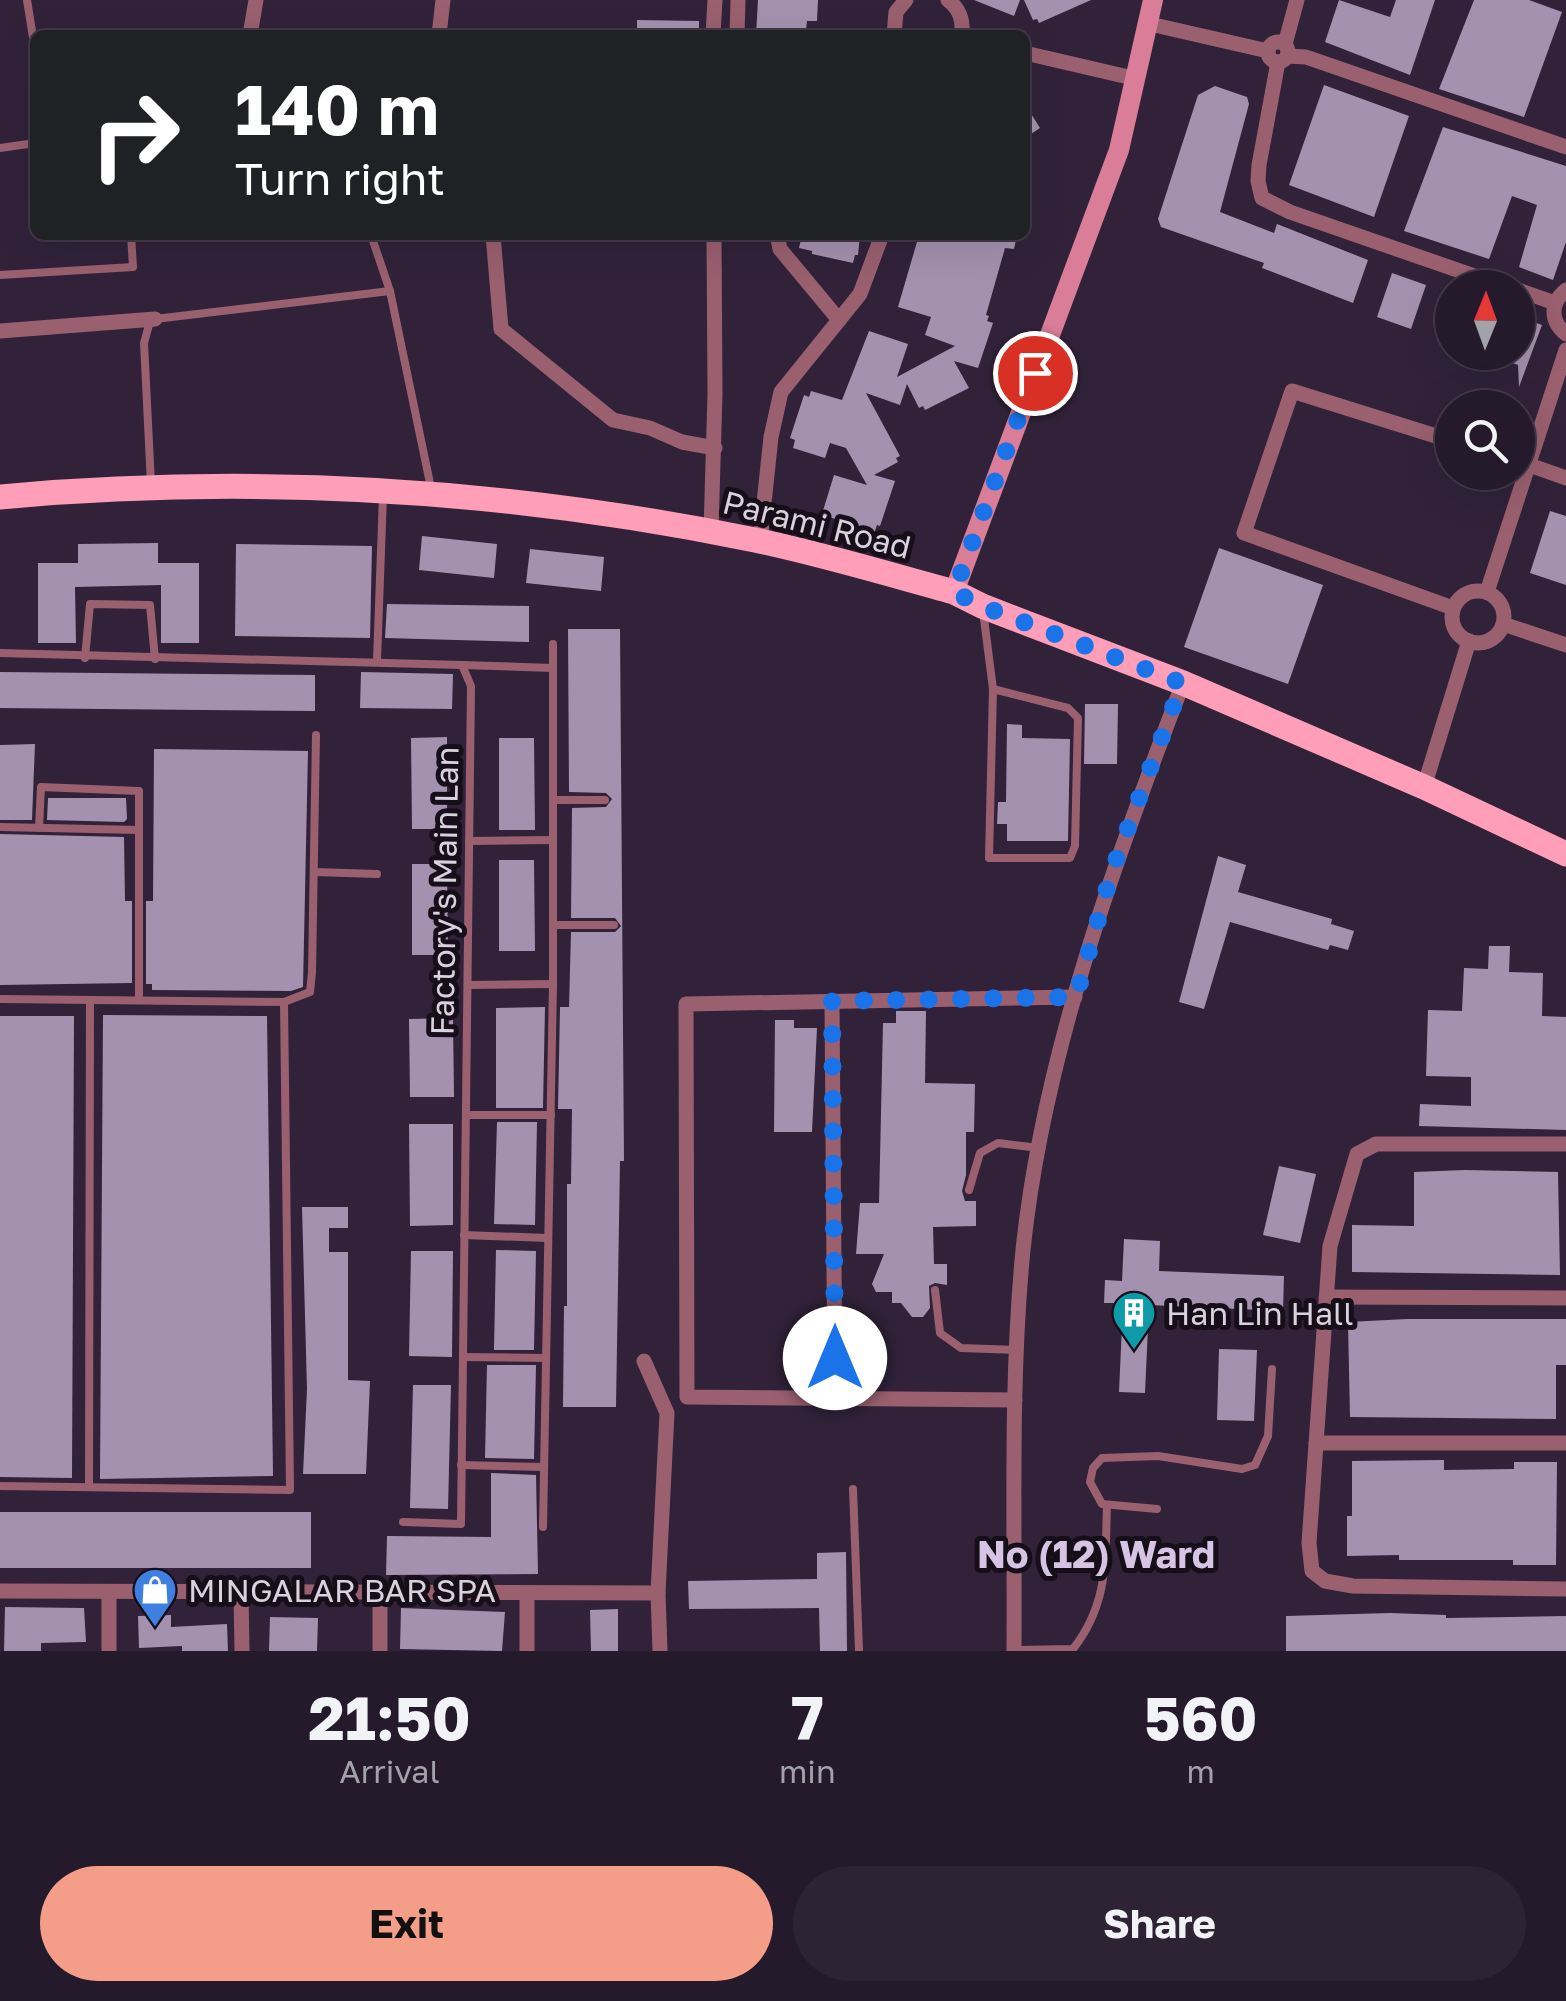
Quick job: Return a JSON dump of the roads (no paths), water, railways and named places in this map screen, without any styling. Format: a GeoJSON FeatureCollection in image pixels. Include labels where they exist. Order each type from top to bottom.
{"type":"FeatureCollection","features":[{"type":"Feature","properties":{"kind":"main road"},"geometry":{"type":"LineString","coordinates":[[954,592],[1119,150],[1150,24],[1152,0]]}},
{"type":"Feature","properties":{"kind":"main road","name":"Parami Road"},"geometry":{"type":"LineString","coordinates":[[0,496],[94,488],[383,489],[533,503],[760,541],[954,592],[1424,786],[1566,854]]}},
{"type":"Feature","properties":{"kind":"street"},"geometry":{"type":"LineString","coordinates":[[251,30],[256,0]]}},
{"type":"Feature","properties":{"kind":"street"},"geometry":{"type":"LineString","coordinates":[[439,30],[442,0]]}},
{"type":"Feature","properties":{"kind":"street"},"geometry":{"type":"LineString","coordinates":[[713,30],[714,0]]}},
{"type":"Feature","properties":{"kind":"street"},"geometry":{"type":"LineString","coordinates":[[737,30],[738,0]]}},
{"type":"Feature","properties":{"kind":"street"},"geometry":{"type":"LineString","coordinates":[[894,30],[896,12],[906,0]]}},
{"type":"Feature","properties":{"kind":"street"},"geometry":{"type":"LineString","coordinates":[[948,0],[956,6],[962,30]]}},
{"type":"Feature","properties":{"kind":"street"},"geometry":{"type":"LineString","coordinates":[[1297,0],[1279,53],[1258,181],[1262,198],[1290,212],[1458,270]]}},
{"type":"Feature","properties":{"kind":"street"},"geometry":{"type":"LineString","coordinates":[[1150,24],[1306,57],[1566,147]]}},
{"type":"Feature","properties":{"kind":"street"},"geometry":{"type":"LineString","coordinates":[[1030,54],[1137,79]]}},
{"type":"Feature","properties":{"kind":"street"},"geometry":{"type":"LineString","coordinates":[[493,240],[502,328],[613,420],[715,448]]}},
{"type":"Feature","properties":{"kind":"street"},"geometry":{"type":"LineString","coordinates":[[711,532],[715,448],[714,240]]}},
{"type":"Feature","properties":{"kind":"street"},"geometry":{"type":"LineString","coordinates":[[778,240],[780,249],[840,320]]}},
{"type":"Feature","properties":{"kind":"street"},"geometry":{"type":"LineString","coordinates":[[760,541],[771,437],[782,392],[860,294],[880,240]]}},
{"type":"Feature","properties":{"kind":"street"},"geometry":{"type":"LineString","coordinates":[[1566,290],[1555,303],[1555,321],[1566,334]]}},
{"type":"Feature","properties":{"kind":"street"},"geometry":{"type":"LineString","coordinates":[[1535,296],[1555,303]]}},
{"type":"Feature","properties":{"kind":"street"},"geometry":{"type":"LineString","coordinates":[[0,331],[155,319]]}},
{"type":"Feature","properties":{"kind":"street"},"geometry":{"type":"LineString","coordinates":[[1535,429],[1566,350]]}},
{"type":"Feature","properties":{"kind":"street"},"geometry":{"type":"LineString","coordinates":[[1435,435],[1292,391],[1244,532],[1453,608]]}},
{"type":"Feature","properties":{"kind":"street"},"geometry":{"type":"LineString","coordinates":[[1535,467],[1566,478]]}},
{"type":"Feature","properties":{"kind":"street"},"geometry":{"type":"LineString","coordinates":[[1487,592],[1514,490]]}},
{"type":"Feature","properties":{"kind":"street"},"geometry":{"type":"LineString","coordinates":[[1487,592],[1500,602],[1504,624],[1492,640],[1469,641],[1454,626],[1453,608],[1463,595],[1487,592]]}},
{"type":"Feature","properties":{"kind":"street"},"geometry":{"type":"LineString","coordinates":[[1504,624],[1566,644]]}},
{"type":"Feature","properties":{"kind":"street"},"geometry":{"type":"LineString","coordinates":[[1424,786],[1469,641]]}},
{"type":"Feature","properties":{"kind":"street"},"geometry":{"type":"LineString","coordinates":[[1014,1650],[1015,1400],[1024,1248],[1040,1148],[1076,997],[1112,871],[1182,683]]}},
{"type":"Feature","properties":{"kind":"street"},"geometry":{"type":"LineString","coordinates":[[1015,1400],[688,1396],[686,1004],[1076,997]]}},
{"type":"Feature","properties":{"kind":"street"},"geometry":{"type":"LineString","coordinates":[[832,1001],[835,1398]]}},
{"type":"Feature","properties":{"kind":"street"},"geometry":{"type":"LineString","coordinates":[[1566,1144],[1376,1144],[1357,1154],[1330,1246],[1309,1543],[1312,1571],[1325,1581],[1353,1586],[1566,1589]]}},
{"type":"Feature","properties":{"kind":"street"},"geometry":{"type":"LineString","coordinates":[[1326,1297],[1566,1298]]}},
{"type":"Feature","properties":{"kind":"street"},"geometry":{"type":"LineString","coordinates":[[644,1361],[667,1413],[658,1593],[660,1651]]}},
{"type":"Feature","properties":{"kind":"street"},"geometry":{"type":"LineString","coordinates":[[1316,1443],[1566,1443]]}},
{"type":"Feature","properties":{"kind":"street"},"geometry":{"type":"LineString","coordinates":[[0,1591],[658,1593]]}},
{"type":"Feature","properties":{"kind":"street"},"geometry":{"type":"LineString","coordinates":[[108,1592],[109,1651]]}},
{"type":"Feature","properties":{"kind":"street"},"geometry":{"type":"LineString","coordinates":[[241,1593],[242,1651]]}},
{"type":"Feature","properties":{"kind":"street"},"geometry":{"type":"LineString","coordinates":[[380,1594],[380,1651]]}},
{"type":"Feature","properties":{"kind":"street"},"geometry":{"type":"LineString","coordinates":[[527,1594],[527,1651]]}},
{"type":"Feature","properties":{"kind":"lane"},"geometry":{"type":"LineString","coordinates":[[27,0],[32,30]]}},
{"type":"Feature","properties":{"kind":"lane"},"geometry":{"type":"LineString","coordinates":[[0,148],[30,144]]}},
{"type":"Feature","properties":{"kind":"lane"},"geometry":{"type":"LineString","coordinates":[[0,275],[133,267],[132,240]]}},
{"type":"Feature","properties":{"kind":"lane"},"geometry":{"type":"LineString","coordinates":[[373,240],[390,291],[432,493]]}},
{"type":"Feature","properties":{"kind":"lane"},"geometry":{"type":"LineString","coordinates":[[151,488],[144,343],[155,319],[390,291]]}},
{"type":"Feature","properties":{"kind":"lane"},"geometry":{"type":"LineString","coordinates":[[377,661],[383,489]]}},
{"type":"Feature","properties":{"kind":"lane"},"geometry":{"type":"LineString","coordinates":[[85,658],[90,604],[150,605],[155,658]]}},
{"type":"Feature","properties":{"kind":"lane"},"geometry":{"type":"LineString","coordinates":[[982,606],[993,690],[989,858],[1070,858],[1074,846],[1078,718],[1068,708],[993,690]]}},
{"type":"Feature","properties":{"kind":"lane"},"geometry":{"type":"LineString","coordinates":[[543,1527],[553,984],[552,644]]}},
{"type":"Feature","properties":{"kind":"lane"},"geometry":{"type":"LineString","coordinates":[[0,654],[553,668]]}},
{"type":"Feature","properties":{"kind":"lane","name":"Factory's Main Lan"},"geometry":{"type":"LineString","coordinates":[[403,1522],[460,1524],[471,686],[462,665]]}},
{"type":"Feature","properties":{"kind":"lane"},"geometry":{"type":"LineString","coordinates":[[0,999],[284,1002],[310,992],[316,736]]}},
{"type":"Feature","properties":{"kind":"lane"},"geometry":{"type":"LineString","coordinates":[[39,828],[41,787],[139,791],[138,1000]]}},
{"type":"Feature","properties":{"kind":"lane"},"geometry":{"type":"LineString","coordinates":[[553,800],[604,800]]}},
{"type":"Feature","properties":{"kind":"lane"},"geometry":{"type":"LineString","coordinates":[[0,827],[138,830]]}},
{"type":"Feature","properties":{"kind":"lane"},"geometry":{"type":"LineString","coordinates":[[469,841],[553,840]]}},
{"type":"Feature","properties":{"kind":"lane"},"geometry":{"type":"LineString","coordinates":[[314,872],[378,874]]}},
{"type":"Feature","properties":{"kind":"lane"},"geometry":{"type":"LineString","coordinates":[[553,925],[614,925]]}},
{"type":"Feature","properties":{"kind":"lane"},"geometry":{"type":"LineString","coordinates":[[468,984],[553,984]]}},
{"type":"Feature","properties":{"kind":"lane"},"geometry":{"type":"LineString","coordinates":[[89,1487],[90,1000]]}},
{"type":"Feature","properties":{"kind":"lane"},"geometry":{"type":"LineString","coordinates":[[0,1486],[290,1490],[284,1002]]}},
{"type":"Feature","properties":{"kind":"lane"},"geometry":{"type":"LineString","coordinates":[[466,1114],[551,1116]]}},
{"type":"Feature","properties":{"kind":"lane"},"geometry":{"type":"LineString","coordinates":[[969,1190],[980,1153],[998,1143],[1040,1148]]}},
{"type":"Feature","properties":{"kind":"lane"},"geometry":{"type":"LineString","coordinates":[[464,1235],[548,1238]]}},
{"type":"Feature","properties":{"kind":"lane"},"geometry":{"type":"LineString","coordinates":[[936,1290],[940,1333],[961,1348],[1018,1350]]}},
{"type":"Feature","properties":{"kind":"lane"},"geometry":{"type":"LineString","coordinates":[[462,1357],[546,1358]]}},
{"type":"Feature","properties":{"kind":"lane"},"geometry":{"type":"LineString","coordinates":[[1157,1509],[1102,1504],[1090,1482],[1093,1468],[1102,1458],[1158,1456],[1242,1469],[1255,1465],[1268,1436],[1272,1369]]}},
{"type":"Feature","properties":{"kind":"lane"},"geometry":{"type":"LineString","coordinates":[[461,1465],[544,1467]]}},
{"type":"Feature","properties":{"kind":"lane"},"geometry":{"type":"LineString","coordinates":[[853,1489],[859,1651]]}},
{"type":"Feature","properties":{"kind":"lane"},"geometry":{"type":"LineString","coordinates":[[1014,1650],[1074,1649],[1086,1634],[1102,1597],[1106,1505]]}},
{"type":"Feature","properties":{"kind":"place","name":"Han Lin Hall"},"geometry":{"type":"Point","coordinates":[1134,1351]}},
{"type":"Feature","properties":{"kind":"place","name":"MINGALAR BAR SPA"},"geometry":{"type":"Point","coordinates":[155,1628]}},
{"type":"Feature","properties":{"kind":"district","name":"No (12) Ward"},"geometry":{"type":"Point","coordinates":[1096,1553]}}]}
